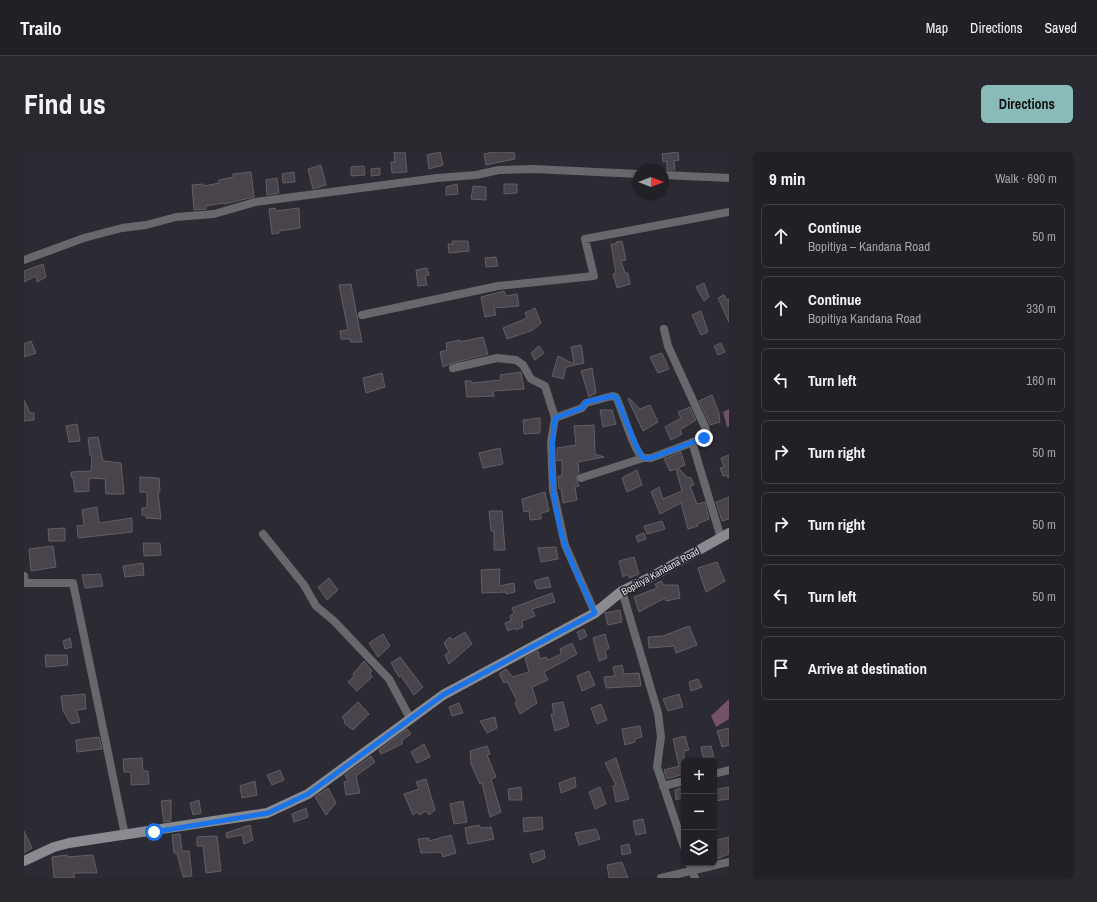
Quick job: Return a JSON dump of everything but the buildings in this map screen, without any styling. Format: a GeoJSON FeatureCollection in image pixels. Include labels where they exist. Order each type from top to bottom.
{"type":"FeatureCollection","features":[{"type":"Feature","properties":{"kind":"main road","name":"Bopitiya Kandana Road"},"geometry":{"type":"LineString","coordinates":[[24,862],[54,847],[268,813],[308,794],[443,695],[595,613],[622,591],[649,578],[725,536]]}},
{"type":"Feature","properties":{"kind":"street"},"geometry":{"type":"LineString","coordinates":[[24,260],[84,238],[122,228],[146,225],[176,217],[214,214],[255,202],[437,178],[476,175],[500,170],[534,169],[633,174]]}},
{"type":"Feature","properties":{"kind":"street"},"geometry":{"type":"LineString","coordinates":[[669,175],[729,178]]}},
{"type":"Feature","properties":{"kind":"street"},"geometry":{"type":"LineString","coordinates":[[362,315],[498,286],[594,276],[585,239],[729,212]]}},
{"type":"Feature","properties":{"kind":"street"},"geometry":{"type":"LineString","coordinates":[[581,478],[643,458],[651,458],[707,435],[705,427],[668,346],[664,329]]}},
{"type":"Feature","properties":{"kind":"street"},"geometry":{"type":"LineString","coordinates":[[453,368],[497,358],[516,360],[523,365],[531,379],[545,386],[555,418],[551,442],[553,490],[565,545],[595,613]]}},
{"type":"Feature","properties":{"kind":"street"},"geometry":{"type":"LineString","coordinates":[[555,418],[582,408],[586,402],[612,396],[616,397],[638,452],[643,458]]}},
{"type":"Feature","properties":{"kind":"street"},"geometry":{"type":"LineString","coordinates":[[692,442],[725,536]]}},
{"type":"Feature","properties":{"kind":"street"},"geometry":{"type":"LineString","coordinates":[[263,534],[304,585],[316,606],[334,621],[390,679],[410,718]]}},
{"type":"Feature","properties":{"kind":"street"},"geometry":{"type":"LineString","coordinates":[[24,576],[25,583],[73,583],[125,835]]}},
{"type":"Feature","properties":{"kind":"street"},"geometry":{"type":"LineString","coordinates":[[622,591],[658,713],[661,737],[657,767],[681,838]]}},
{"type":"Feature","properties":{"kind":"street"},"geometry":{"type":"LineString","coordinates":[[717,773],[729,770]]}},
{"type":"Feature","properties":{"kind":"street"},"geometry":{"type":"LineString","coordinates":[[663,786],[681,782]]}},
{"type":"Feature","properties":{"kind":"street"},"geometry":{"type":"LineString","coordinates":[[717,863],[729,862]]}},
{"type":"Feature","properties":{"kind":"street"},"geometry":{"type":"LineString","coordinates":[[661,878],[691,866],[695,878]]}},
{"type":"Feature","properties":{"kind":"shaded area"},"geometry":{"type":"Polygon","coordinates":[[[729,409],[729,427],[727,427],[723,412],[729,409]]]}},
{"type":"Feature","properties":{"kind":"shaded area"},"geometry":{"type":"Polygon","coordinates":[[[729,699],[729,719],[716,727],[711,716],[729,699]]]}},
{"type":"Feature","properties":{"kind":"route"},"geometry":{"type":"LineString","coordinates":[[154,832],[268,813],[308,794],[443,695],[595,613],[565,545],[553,490],[551,442],[555,418],[582,408],[586,402],[612,396],[616,397],[640,456],[643,458],[651,458],[704,438]]}}]}
